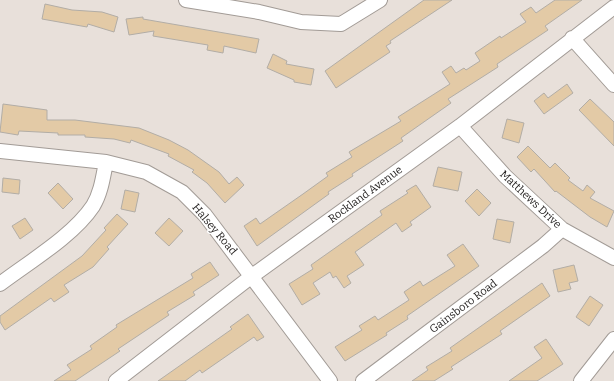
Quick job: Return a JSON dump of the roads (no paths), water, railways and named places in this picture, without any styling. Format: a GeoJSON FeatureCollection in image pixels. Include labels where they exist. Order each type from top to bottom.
{"type":"FeatureCollection","features":[{"type":"Feature","properties":{"kind":"street"},"geometry":{"type":"LineString","coordinates":[[186,0],[259,12],[301,22],[341,24],[380,0]]}},
{"type":"Feature","properties":{"kind":"street","name":"Rockland Avenue"},"geometry":{"type":"LineString","coordinates":[[116,381],[252,276],[460,126],[614,7]]}},
{"type":"Feature","properties":{"kind":"street"},"geometry":{"type":"LineString","coordinates":[[572,38],[614,85]]}},
{"type":"Feature","properties":{"kind":"street","name":"Matthews Drive"},"geometry":{"type":"LineString","coordinates":[[460,126],[505,176],[562,229],[614,258]]}},
{"type":"Feature","properties":{"kind":"street","name":"Halsey Road"},"geometry":{"type":"LineString","coordinates":[[0,151],[106,162],[146,172],[182,192],[205,215],[330,381]]}},
{"type":"Feature","properties":{"kind":"street"},"geometry":{"type":"LineString","coordinates":[[0,284],[75,227],[93,205],[101,186],[106,162]]}},
{"type":"Feature","properties":{"kind":"street","name":"Gainsboro Road"},"geometry":{"type":"LineString","coordinates":[[363,381],[543,246],[562,229]]}},
{"type":"Feature","properties":{"kind":"street"},"geometry":{"type":"LineString","coordinates":[[581,381],[614,339]]}}]}
